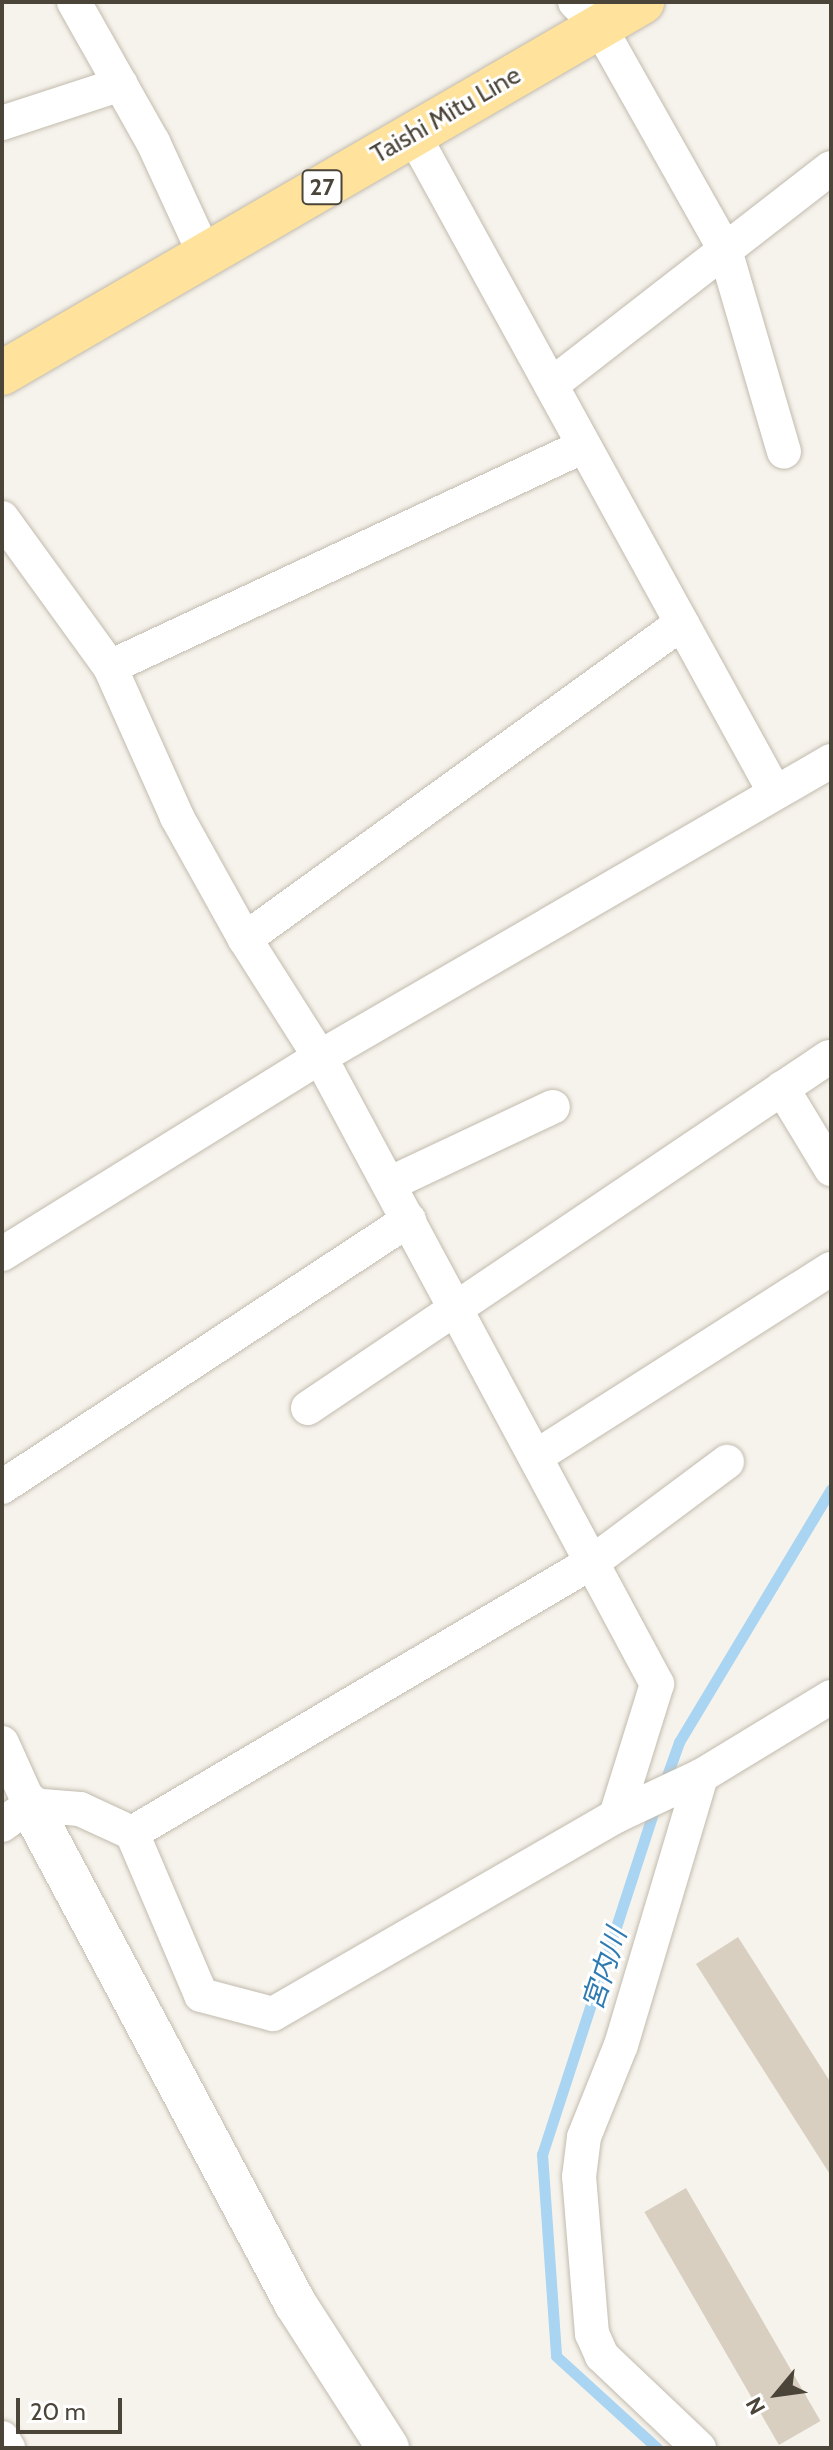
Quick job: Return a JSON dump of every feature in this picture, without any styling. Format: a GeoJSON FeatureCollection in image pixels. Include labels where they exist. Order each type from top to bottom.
{"type":"FeatureCollection","features":[{"type":"Feature","properties":{"kind":"main road","name":"Taishi Mitu Line"},"geometry":{"type":"LineString","coordinates":[[2,373],[413,134],[587,14],[642,2]]}},
{"type":"Feature","properties":{"kind":"street"},"geometry":{"type":"LineString","coordinates":[[74,2],[121,84],[205,255]]}},
{"type":"Feature","properties":{"kind":"street"},"geometry":{"type":"LineString","coordinates":[[587,14],[725,250],[784,452]]}},
{"type":"Feature","properties":{"kind":"street"},"geometry":{"type":"LineString","coordinates":[[2,123],[121,84]]}},
{"type":"Feature","properties":{"kind":"street"},"geometry":{"type":"LineString","coordinates":[[413,134],[774,791]]}},
{"type":"Feature","properties":{"kind":"street"},"geometry":{"type":"LineString","coordinates":[[551,385],[831,168]]}},
{"type":"Feature","properties":{"kind":"street"},"geometry":{"type":"LineString","coordinates":[[110,667],[584,446]]}},
{"type":"Feature","properties":{"kind":"street"},"geometry":{"type":"LineString","coordinates":[[2,518],[110,667],[177,817],[245,939],[320,1057],[594,1561],[657,1684],[616,1816]]}},
{"type":"Feature","properties":{"kind":"street"},"geometry":{"type":"LineString","coordinates":[[245,939],[682,623]]}},
{"type":"Feature","properties":{"kind":"street"},"geometry":{"type":"LineString","coordinates":[[2,1254],[320,1057],[774,791],[831,761]]}},
{"type":"Feature","properties":{"kind":"street"},"geometry":{"type":"LineString","coordinates":[[308,1408],[829,1057]]}},
{"type":"Feature","properties":{"kind":"street"},"geometry":{"type":"LineString","coordinates":[[782,1088],[831,1169]]}},
{"type":"Feature","properties":{"kind":"street"},"geometry":{"type":"LineString","coordinates":[[389,1184],[553,1107]]}},
{"type":"Feature","properties":{"kind":"street"},"geometry":{"type":"LineString","coordinates":[[2,1487],[409,1220]]}},
{"type":"Feature","properties":{"kind":"street"},"geometry":{"type":"LineString","coordinates":[[537,1456],[831,1269]]}},
{"type":"Feature","properties":{"kind":"street"},"geometry":{"type":"LineString","coordinates":[[132,1833],[594,1561],[727,1462]]}},
{"type":"Feature","properties":{"kind":"street"},"geometry":{"type":"LineString","coordinates":[[16,1815],[80,1809],[132,1833],[201,1995],[273,2014],[616,1816],[701,1776],[831,1697]]}},
{"type":"Feature","properties":{"kind":"street"},"geometry":{"type":"LineString","coordinates":[[2,1743],[16,1815],[295,2303],[388,2448]]}},
{"type":"Feature","properties":{"kind":"street"},"geometry":{"type":"LineString","coordinates":[[699,2448],[602,2356],[592,2334],[579,2177],[584,2137],[621,2045],[701,1776]]}},
{"type":"Feature","properties":{"kind":"street"},"geometry":{"type":"LineString","coordinates":[[2,2438],[8,2448]]}},
{"type":"Feature","properties":{"kind":"building"},"geometry":{"type":"Polygon","coordinates":[[[738,1937],[831,2083],[831,2176],[696,1964],[738,1937]]]}},
{"type":"Feature","properties":{"kind":"building"},"geometry":{"type":"Polygon","coordinates":[[[686,2188],[820,2421],[779,2445],[644,2212],[686,2188]]]}},
{"type":"Feature","properties":{"kind":"waterway","name":"宮内川"},"geometry":{"type":"LineString","coordinates":[[664,1784],[679,1742],[831,1489]]}},
{"type":"Feature","properties":{"kind":"waterway","name":"宮内川"},"geometry":{"type":"LineString","coordinates":[[655,1807],[542,2154],[556,2356],[657,2448]]}}]}
